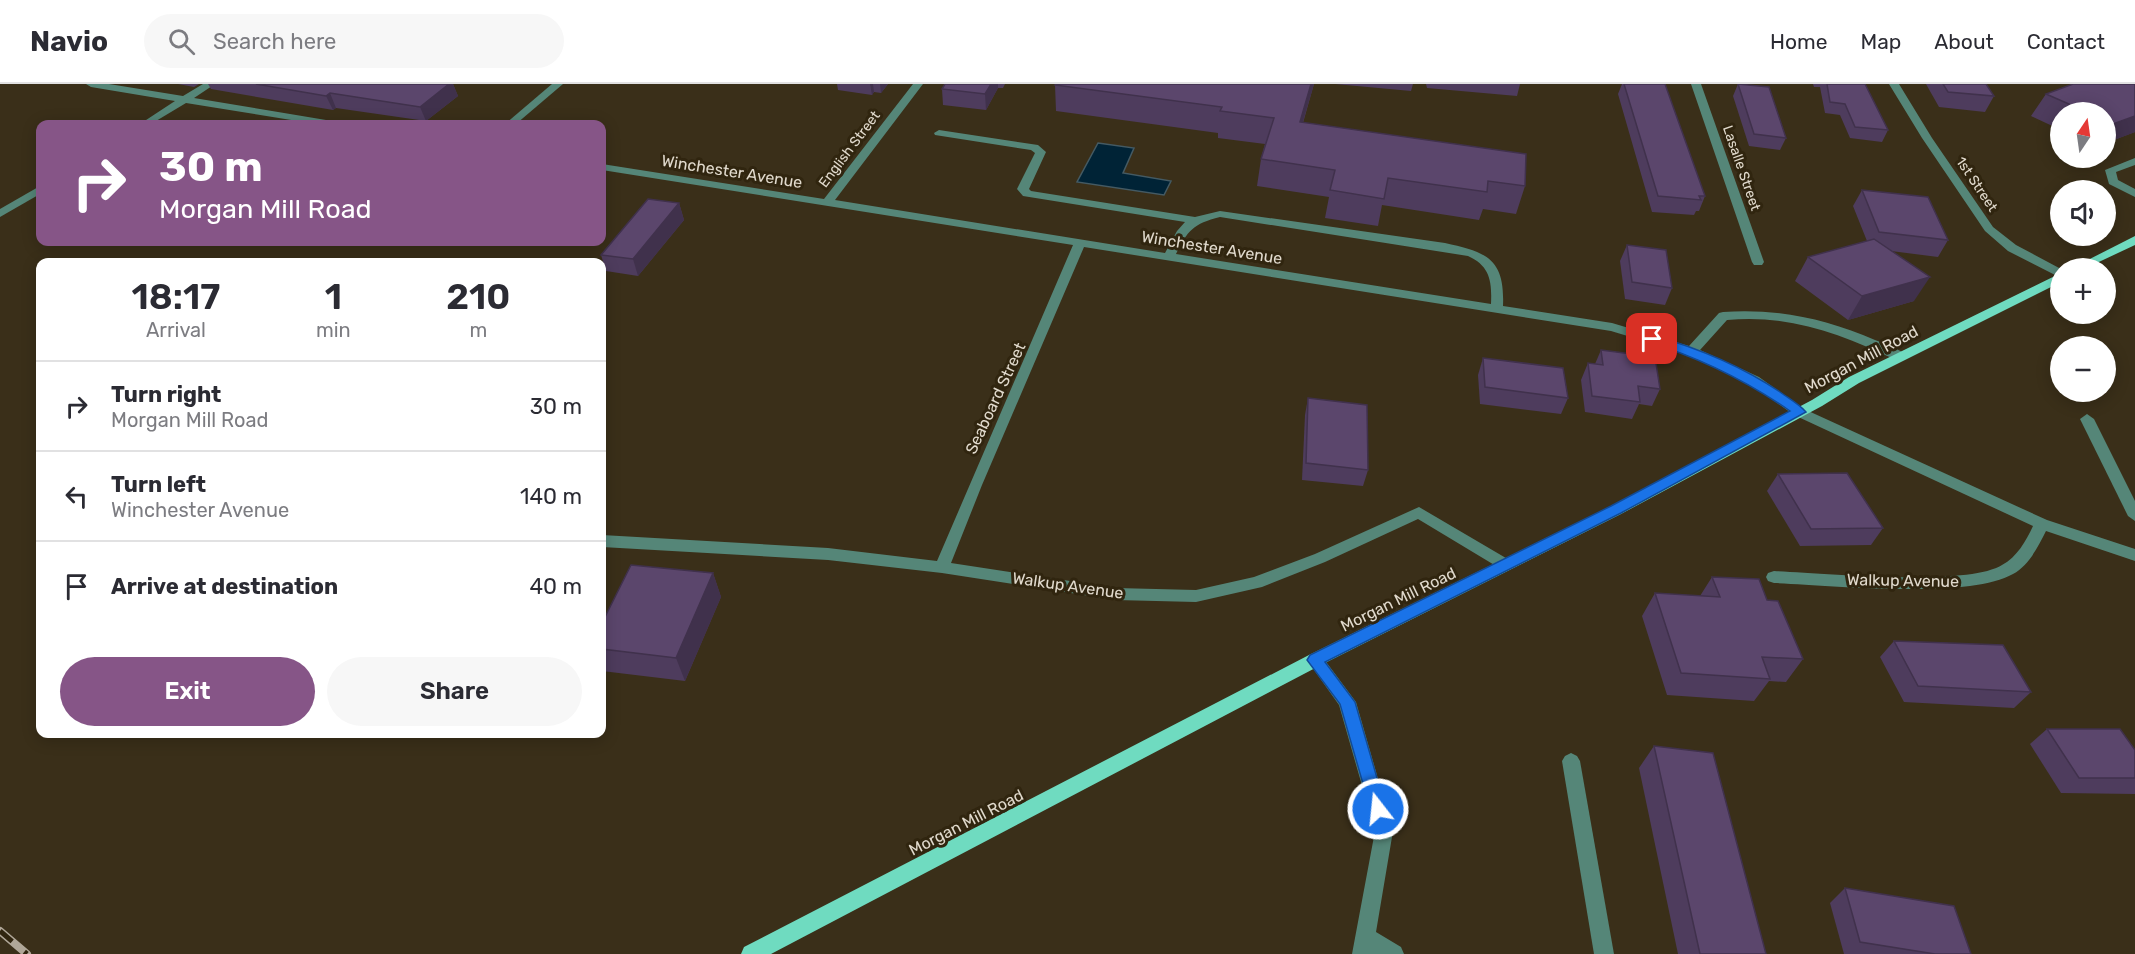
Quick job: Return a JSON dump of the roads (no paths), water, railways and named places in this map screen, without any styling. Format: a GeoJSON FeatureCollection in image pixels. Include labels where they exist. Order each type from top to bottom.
{"type":"FeatureCollection","features":[{"type":"Feature","properties":{"kind":"main road"},"geometry":{"type":"LineString","coordinates":[[2098,258],[2135,240]]}},
{"type":"Feature","properties":{"kind":"main road","name":"Morgan Mill Road"},"geometry":{"type":"LineString","coordinates":[[751,954],[1315,660],[1506,565],[2050,281]]}},
{"type":"Feature","properties":{"kind":"street"},"geometry":{"type":"LineString","coordinates":[[91,84],[308,120]]}},
{"type":"Feature","properties":{"kind":"street"},"geometry":{"type":"LineString","coordinates":[[152,120],[210,84]]}},
{"type":"Feature","properties":{"kind":"street"},"geometry":{"type":"LineString","coordinates":[[515,120],[558,84]]}},
{"type":"Feature","properties":{"kind":"street","name":"English Street"},"geometry":{"type":"LineString","coordinates":[[827,203],[918,84]]}},
{"type":"Feature","properties":{"kind":"street","name":"Lasalle Street"},"geometry":{"type":"LineString","coordinates":[[1696,84],[1758,262]]}},
{"type":"Feature","properties":{"kind":"street","name":"1st Street"},"geometry":{"type":"LineString","coordinates":[[1894,84],[1927,138],[1989,228],[2012,248],[2050,269]]}},
{"type":"Feature","properties":{"kind":"street"},"geometry":{"type":"LineString","coordinates":[[939,133],[1034,147],[1041,152],[1023,189],[1027,194],[1194,220],[1220,214],[1478,253],[1492,265],[1499,288],[1497,310]]}},
{"type":"Feature","properties":{"kind":"street"},"geometry":{"type":"LineString","coordinates":[[2135,161],[2110,170],[2113,182],[2135,194]]}},
{"type":"Feature","properties":{"kind":"street","name":"Winchester Avenue"},"geometry":{"type":"LineString","coordinates":[[606,168],[1612,327],[1692,351],[1754,380],[1800,412]]}},
{"type":"Feature","properties":{"kind":"street"},"geometry":{"type":"LineString","coordinates":[[0,214],[36,192]]}},
{"type":"Feature","properties":{"kind":"street"},"geometry":{"type":"LineString","coordinates":[[1169,257],[1184,227],[1194,220]]}},
{"type":"Feature","properties":{"kind":"street","name":"Seaboard Street"},"geometry":{"type":"LineString","coordinates":[[942,567],[966,501],[1057,304],[1080,243]]}},
{"type":"Feature","properties":{"kind":"street"},"geometry":{"type":"LineString","coordinates":[[1692,351],[1723,316],[1749,312],[1781,316],[1849,332],[1901,357]]}},
{"type":"Feature","properties":{"kind":"street"},"geometry":{"type":"LineString","coordinates":[[1800,412],[2042,524],[2135,555]]}},
{"type":"Feature","properties":{"kind":"street"},"geometry":{"type":"LineString","coordinates":[[2087,419],[2135,516]]}},
{"type":"Feature","properties":{"kind":"street","name":"Walkup Avenue"},"geometry":{"type":"LineString","coordinates":[[606,541],[828,554],[942,567],[1116,594],[1196,596],[1256,583],[1320,558],[1419,512],[1506,565]]}},
{"type":"Feature","properties":{"kind":"street","name":"Walkup Avenue"},"geometry":{"type":"LineString","coordinates":[[1774,578],[1966,581],[2006,571],[2031,548],[2042,524]]}},
{"type":"Feature","properties":{"kind":"street"},"geometry":{"type":"LineString","coordinates":[[1315,660],[1347,702],[1384,831],[1364,946],[1394,954]]}},
{"type":"Feature","properties":{"kind":"street"},"geometry":{"type":"LineString","coordinates":[[1571,761],[1604,954]]}},
{"type":"Feature","properties":{"kind":"water"},"geometry":{"type":"Polygon","coordinates":[[[1098,143],[1134,148],[1123,173],[1171,181],[1164,195],[1077,182],[1098,143]]]}},
{"type":"Feature","properties":{"kind":"railway"},"geometry":{"type":"LineString","coordinates":[[0,931],[27,954]]}}]}
